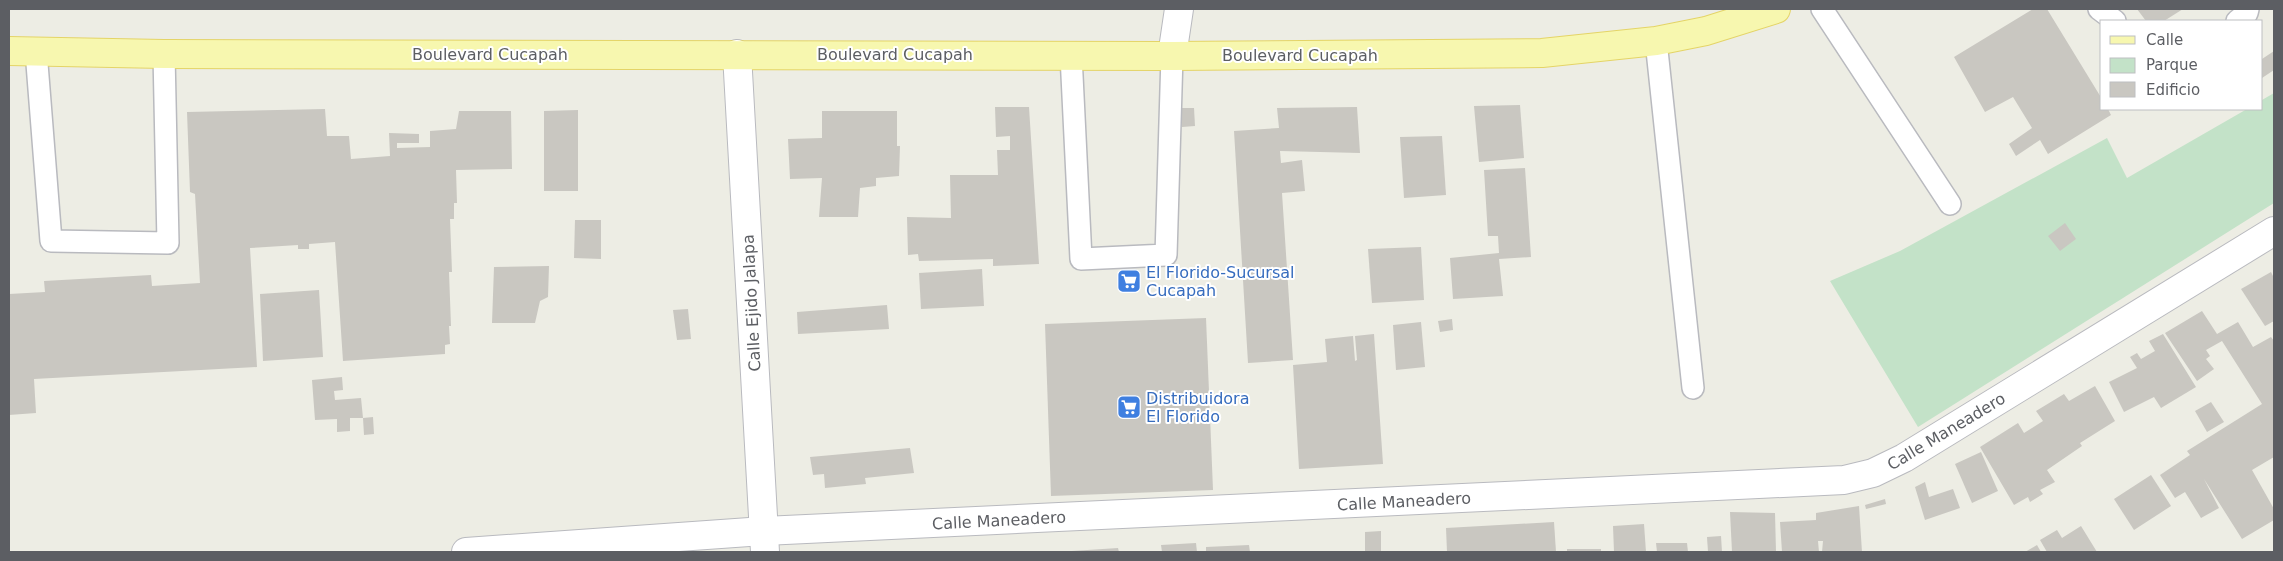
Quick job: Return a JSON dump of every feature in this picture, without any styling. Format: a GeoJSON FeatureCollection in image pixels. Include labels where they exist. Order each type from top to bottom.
{"type":"FeatureCollection","features":[{"type":"Feature","properties":{"kind":"main road","name":"Boulevard Cucapah"},"geometry":{"type":"LineString","coordinates":[[9,51],[164,54],[1172,56],[1542,53],[1656,41],[1706,31],[1776,9]]}},
{"type":"Feature","properties":{"kind":"street"},"geometry":{"type":"LineString","coordinates":[[1172,56],[1179,9]]}},
{"type":"Feature","properties":{"kind":"street","name":"Calle Ejido Jalapa"},"geometry":{"type":"LineString","coordinates":[[737,54],[764,542]]}},
{"type":"Feature","properties":{"kind":"street","name":"Calle Maneadero"},"geometry":{"type":"LineString","coordinates":[[466,552],[764,542],[1844,480],[1872,473],[1904,458],[2274,231]]}},
{"type":"Feature","properties":{"kind":"lane"},"geometry":{"type":"LineString","coordinates":[[1822,9],[1950,204]]}},
{"type":"Feature","properties":{"kind":"lane"},"geometry":{"type":"LineString","coordinates":[[2099,9],[2114,20]]}},
{"type":"Feature","properties":{"kind":"lane"},"geometry":{"type":"LineString","coordinates":[[2238,20],[2247,13],[2248,9]]}},
{"type":"Feature","properties":{"kind":"lane"},"geometry":{"type":"LineString","coordinates":[[1656,41],[1693,388]]}},
{"type":"Feature","properties":{"kind":"lane"},"geometry":{"type":"LineString","coordinates":[[36,51],[51,241],[168,243],[164,54]]}},
{"type":"Feature","properties":{"kind":"lane"},"geometry":{"type":"LineString","coordinates":[[1071,55],[1081,259],[1166,255],[1172,56]]}},
{"type":"Feature","properties":{"kind":"green space"},"geometry":{"type":"Polygon","coordinates":[[[2274,93],[2274,203],[1918,427],[1830,281],[1900,251],[2107,138],[2127,178],[2245,110],[2263,110],[2263,99],[2274,93]]]}},
{"type":"Feature","properties":{"kind":"building"},"geometry":{"type":"Polygon","coordinates":[[[2033,9],[2047,9],[2100,96],[2100,110],[2108,110],[2111,115],[2048,154],[2040,140],[2016,156],[2009,144],[2032,128],[2013,97],[1985,112],[1954,57],[2033,9]]]}},
{"type":"Feature","properties":{"kind":"building"},"geometry":{"type":"Polygon","coordinates":[[[2137,9],[2183,9],[2166,20],[2145,20],[2137,9]]]}},
{"type":"Feature","properties":{"kind":"building"},"geometry":{"type":"Polygon","coordinates":[[[2274,51],[2274,70],[2263,77],[2263,58],[2274,51]]]}},
{"type":"Feature","properties":{"kind":"building"},"geometry":{"type":"Polygon","coordinates":[[[1520,105],[1524,158],[1479,162],[1474,106],[1520,105]]]}},
{"type":"Feature","properties":{"kind":"building"},"geometry":{"type":"Polygon","coordinates":[[[995,107],[1029,107],[1039,264],[993,266],[993,259],[919,261],[918,254],[908,255],[907,217],[951,218],[950,175],[998,175],[997,150],[1010,150],[1010,136],[996,137],[995,107]]]}},
{"type":"Feature","properties":{"kind":"building"},"geometry":{"type":"Polygon","coordinates":[[[1357,107],[1360,153],[1280,151],[1281,163],[1302,160],[1305,191],[1282,193],[1293,360],[1248,363],[1234,131],[1279,128],[1277,108],[1357,107]]]}},
{"type":"Feature","properties":{"kind":"building"},"geometry":{"type":"Polygon","coordinates":[[[1181,108],[1194,108],[1195,126],[1182,127],[1181,108]]]}},
{"type":"Feature","properties":{"kind":"building"},"geometry":{"type":"Polygon","coordinates":[[[325,109],[327,136],[349,136],[351,159],[390,156],[389,133],[419,134],[419,143],[397,143],[397,148],[430,147],[430,131],[456,129],[459,111],[511,111],[512,169],[456,170],[457,203],[454,203],[454,219],[450,219],[452,272],[449,272],[450,344],[445,345],[445,354],[343,361],[335,242],[309,244],[309,249],[298,249],[298,245],[250,248],[257,367],[34,379],[36,413],[9,415],[9,294],[45,292],[44,281],[151,275],[152,286],[200,283],[195,194],[190,192],[187,112],[325,109]]]}},
{"type":"Feature","properties":{"kind":"building"},"geometry":{"type":"Polygon","coordinates":[[[578,110],[578,191],[544,191],[544,111],[578,110]]]}},
{"type":"Feature","properties":{"kind":"building"},"geometry":{"type":"Polygon","coordinates":[[[822,111],[897,111],[897,146],[900,146],[899,176],[876,178],[876,186],[860,188],[858,217],[819,217],[822,178],[790,179],[788,139],[822,138],[822,111]]]}},
{"type":"Feature","properties":{"kind":"building"},"geometry":{"type":"Polygon","coordinates":[[[1442,136],[1446,195],[1404,198],[1400,137],[1442,136]]]}},
{"type":"Feature","properties":{"kind":"building"},"geometry":{"type":"Polygon","coordinates":[[[1525,168],[1531,257],[1499,259],[1503,296],[1453,299],[1450,258],[1499,253],[1498,236],[1488,236],[1484,170],[1525,168]]]}},
{"type":"Feature","properties":{"kind":"building"},"geometry":{"type":"Polygon","coordinates":[[[575,220],[601,220],[601,259],[574,258],[575,220]]]}},
{"type":"Feature","properties":{"kind":"building"},"geometry":{"type":"Polygon","coordinates":[[[2065,223],[2076,239],[2060,251],[2048,236],[2065,223]]]}},
{"type":"Feature","properties":{"kind":"building"},"geometry":{"type":"Polygon","coordinates":[[[1421,247],[1424,300],[1372,303],[1368,249],[1421,247]]]}},
{"type":"Feature","properties":{"kind":"building"},"geometry":{"type":"Polygon","coordinates":[[[549,266],[548,297],[540,301],[535,323],[492,323],[494,267],[549,266]]]}},
{"type":"Feature","properties":{"kind":"building"},"geometry":{"type":"Polygon","coordinates":[[[982,269],[984,306],[921,309],[919,273],[982,269]]]}},
{"type":"Feature","properties":{"kind":"building"},"geometry":{"type":"Polygon","coordinates":[[[2271,272],[2274,278],[2274,321],[2265,326],[2241,289],[2271,272]]]}},
{"type":"Feature","properties":{"kind":"building"},"geometry":{"type":"Polygon","coordinates":[[[319,290],[323,357],[263,361],[260,294],[319,290]]]}},
{"type":"Feature","properties":{"kind":"building"},"geometry":{"type":"Polygon","coordinates":[[[887,305],[889,329],[798,334],[797,312],[887,305]]]}},
{"type":"Feature","properties":{"kind":"building"},"geometry":{"type":"Polygon","coordinates":[[[688,309],[691,339],[677,340],[673,310],[688,309]]]}},
{"type":"Feature","properties":{"kind":"building"},"geometry":{"type":"Polygon","coordinates":[[[2202,311],[2217,334],[2238,322],[2253,347],[2271,337],[2274,341],[2274,457],[2252,470],[2274,509],[2274,520],[2242,539],[2204,479],[2219,508],[2201,518],[2185,492],[2175,498],[2160,475],[2190,455],[2187,451],[2262,404],[2222,341],[2206,350],[2210,356],[2206,359],[2214,369],[2197,381],[2165,333],[2202,311]]]}},
{"type":"Feature","properties":{"kind":"building","name":"Distribuidora El Florido"},"geometry":{"type":"Polygon","coordinates":[[[1206,318],[1213,490],[1051,496],[1045,324],[1206,318]]]}},
{"type":"Feature","properties":{"kind":"building"},"geometry":{"type":"Polygon","coordinates":[[[1452,319],[1453,330],[1440,332],[1438,321],[1452,319]]]}},
{"type":"Feature","properties":{"kind":"building"},"geometry":{"type":"Polygon","coordinates":[[[1421,322],[1425,367],[1396,370],[1393,325],[1421,322]]]}},
{"type":"Feature","properties":{"kind":"building"},"geometry":{"type":"Polygon","coordinates":[[[1374,334],[1383,464],[1299,469],[1293,365],[1327,362],[1325,339],[1353,336],[1355,361],[1357,360],[1355,336],[1374,334]]]}},
{"type":"Feature","properties":{"kind":"building"},"geometry":{"type":"Polygon","coordinates":[[[2163,334],[2196,387],[2161,408],[2154,397],[2124,412],[2109,382],[2137,368],[2130,357],[2137,353],[2141,359],[2155,351],[2149,341],[2163,334]]]}},
{"type":"Feature","properties":{"kind":"building"},"geometry":{"type":"Polygon","coordinates":[[[342,377],[343,390],[334,391],[335,400],[361,398],[363,418],[350,418],[350,431],[337,432],[337,419],[315,420],[312,380],[342,377]]]}},
{"type":"Feature","properties":{"kind":"building"},"geometry":{"type":"Polygon","coordinates":[[[2095,386],[2115,421],[2080,443],[2082,446],[2047,470],[2055,482],[2040,490],[2043,494],[2030,502],[2028,497],[2014,505],[1980,447],[2018,423],[2024,433],[2043,421],[2036,411],[2064,394],[2069,401],[2095,386]]]}},
{"type":"Feature","properties":{"kind":"building"},"geometry":{"type":"Polygon","coordinates":[[[2211,402],[2224,422],[2207,432],[2195,411],[2211,402]]]}},
{"type":"Feature","properties":{"kind":"building"},"geometry":{"type":"Polygon","coordinates":[[[373,417],[374,434],[364,435],[363,418],[373,417]]]}},
{"type":"Feature","properties":{"kind":"building"},"geometry":{"type":"Polygon","coordinates":[[[910,448],[914,473],[865,478],[866,484],[825,488],[824,474],[813,475],[810,457],[910,448]]]}},
{"type":"Feature","properties":{"kind":"building"},"geometry":{"type":"Polygon","coordinates":[[[1981,452],[1998,491],[1972,503],[1955,464],[1981,452]]]}},
{"type":"Feature","properties":{"kind":"building"},"geometry":{"type":"Polygon","coordinates":[[[2151,475],[2171,506],[2134,530],[2114,499],[2151,475]]]}},
{"type":"Feature","properties":{"kind":"building"},"geometry":{"type":"Polygon","coordinates":[[[1925,482],[1929,497],[1953,489],[1960,508],[1925,520],[1915,487],[1925,482]]]}},
{"type":"Feature","properties":{"kind":"building"},"geometry":{"type":"Polygon","coordinates":[[[1885,499],[1886,504],[1866,509],[1865,505],[1885,499]]]}},
{"type":"Feature","properties":{"kind":"building"},"geometry":{"type":"Polygon","coordinates":[[[1859,506],[1862,552],[1822,552],[1823,541],[1818,541],[1819,552],[1782,552],[1780,522],[1816,520],[1816,513],[1859,506]]]}},
{"type":"Feature","properties":{"kind":"building"},"geometry":{"type":"Polygon","coordinates":[[[1730,512],[1775,513],[1776,552],[1732,552],[1730,512]]]}},
{"type":"Feature","properties":{"kind":"building"},"geometry":{"type":"Polygon","coordinates":[[[1554,522],[1556,552],[1447,552],[1446,528],[1554,522]]]}},
{"type":"Feature","properties":{"kind":"building"},"geometry":{"type":"Polygon","coordinates":[[[1644,524],[1646,552],[1614,552],[1613,526],[1644,524]]]}},
{"type":"Feature","properties":{"kind":"building"},"geometry":{"type":"Polygon","coordinates":[[[2081,526],[2097,552],[2047,552],[2040,540],[2057,530],[2062,538],[2081,526]]]}},
{"type":"Feature","properties":{"kind":"building"},"geometry":{"type":"Polygon","coordinates":[[[1381,531],[1381,552],[1365,552],[1365,532],[1381,531]]]}},
{"type":"Feature","properties":{"kind":"building"},"geometry":{"type":"Polygon","coordinates":[[[1721,536],[1722,552],[1708,552],[1707,537],[1721,536]]]}},
{"type":"Feature","properties":{"kind":"building"},"geometry":{"type":"Polygon","coordinates":[[[1196,543],[1197,552],[1162,552],[1161,545],[1196,543]]]}},
{"type":"Feature","properties":{"kind":"building"},"geometry":{"type":"Polygon","coordinates":[[[1656,543],[1687,543],[1688,552],[1657,552],[1656,543]]]}},
{"type":"Feature","properties":{"kind":"building"},"geometry":{"type":"Polygon","coordinates":[[[1249,545],[1250,552],[1206,552],[1206,547],[1249,545]]]}},
{"type":"Feature","properties":{"kind":"building"},"geometry":{"type":"Polygon","coordinates":[[[2037,545],[2041,552],[2025,552],[2037,545]]]}},
{"type":"Feature","properties":{"kind":"building"},"geometry":{"type":"Polygon","coordinates":[[[1118,548],[1119,552],[1072,552],[1072,551],[1118,548]]]}},
{"type":"Feature","properties":{"kind":"building"},"geometry":{"type":"Polygon","coordinates":[[[1567,549],[1601,549],[1601,552],[1567,552],[1567,549]]]}},
{"type":"Feature","properties":{"kind":"place","name":"El Florido-Sucursal Cucapah"},"geometry":{"type":"Point","coordinates":[1129,281]}},
{"type":"Feature","properties":{"kind":"place","name":"Distribuidora El Florido"},"geometry":{"type":"Point","coordinates":[1129,407]}}]}
